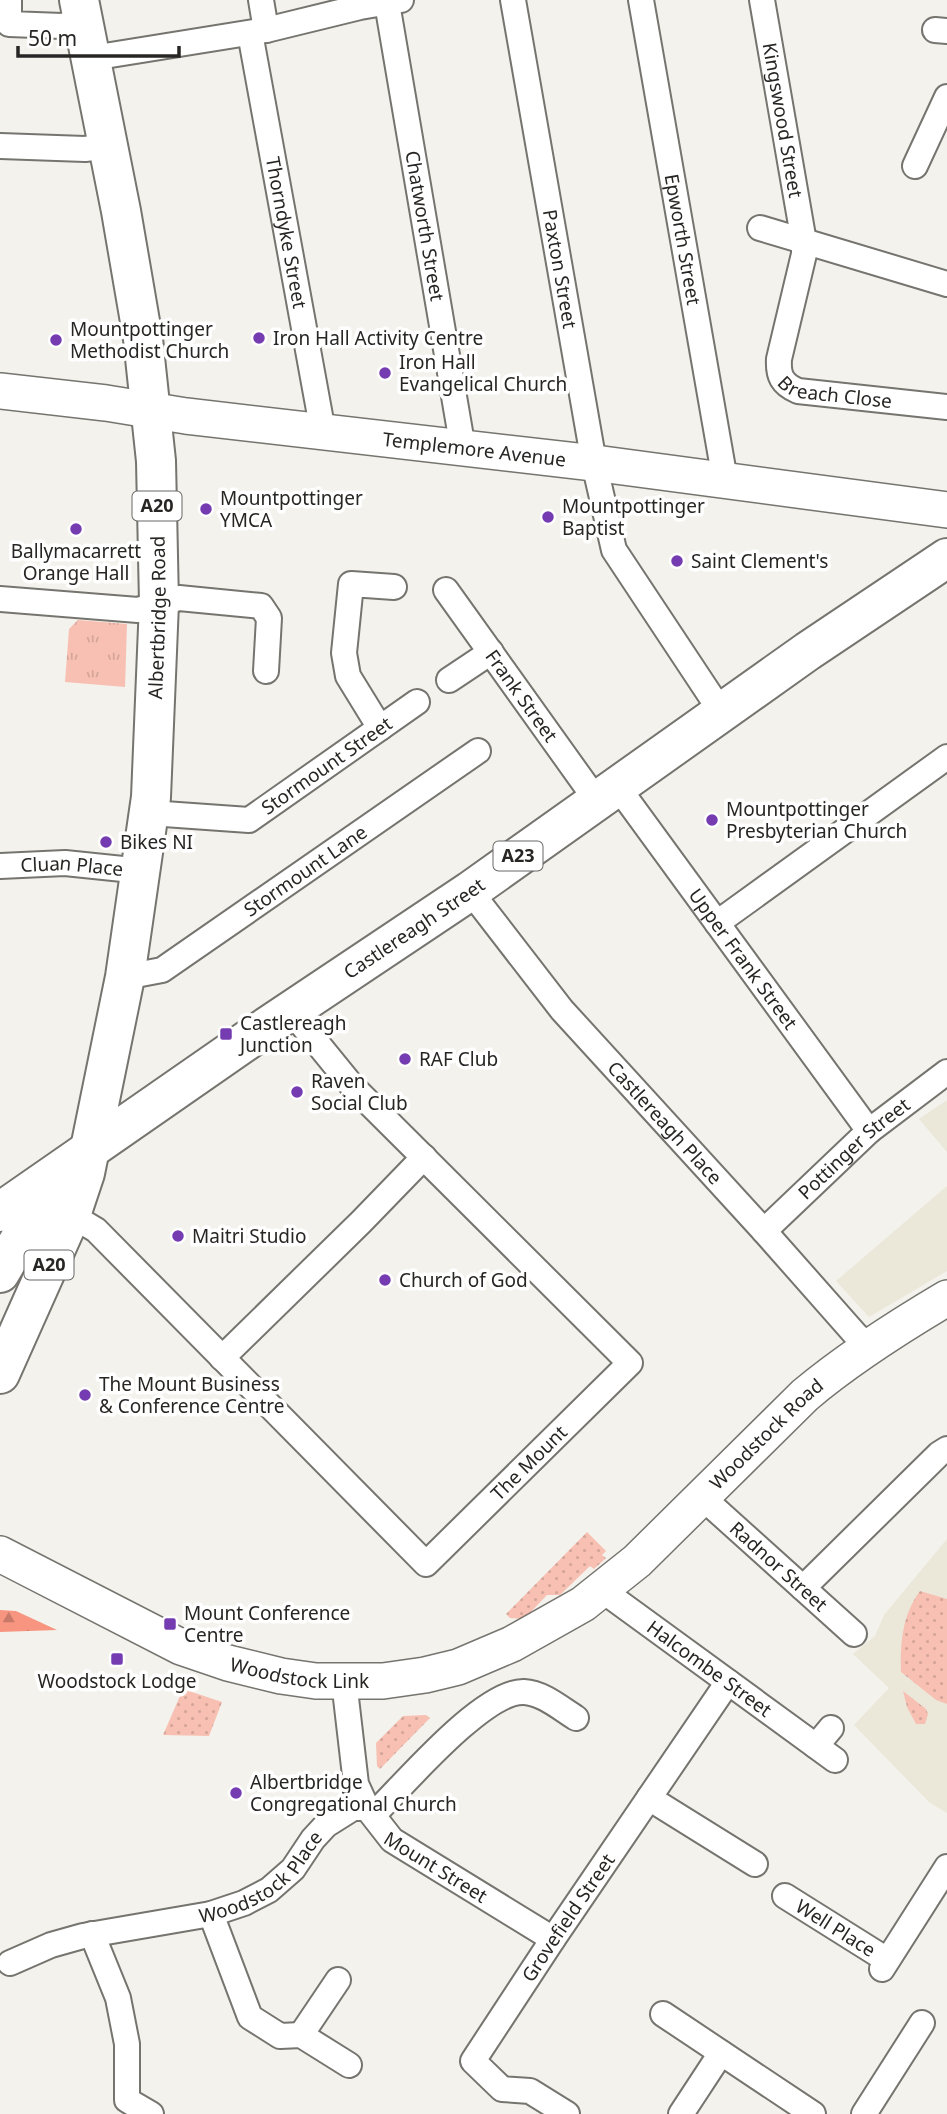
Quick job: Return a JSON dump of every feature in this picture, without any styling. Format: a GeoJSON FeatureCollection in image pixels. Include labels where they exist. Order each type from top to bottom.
{"type":"FeatureCollection","features":[{"type":"Feature","properties":{"kind":"main road","name":"Albertbridge Road"},"geometry":{"type":"LineString","coordinates":[[0,1273],[73,1162],[97,1110],[125,977],[150,813],[159,603],[156,474],[141,327],[81,10]]}},
{"type":"Feature","properties":{"kind":"main road","name":"Castlereagh Street"},"geometry":{"type":"LineString","coordinates":[[73,1162],[470,891],[808,651],[947,558]]}},
{"type":"Feature","properties":{"kind":"main road","name":"A23"},"geometry":{"type":"LineString","coordinates":[[0,1212],[73,1162]]}},
{"type":"Feature","properties":{"kind":"main road"},"geometry":{"type":"LineString","coordinates":[[0,1311],[62,1215],[73,1162]]}},
{"type":"Feature","properties":{"kind":"main road","name":"A20"},"geometry":{"type":"LineString","coordinates":[[0,1374],[62,1215]]}},
{"type":"Feature","properties":{"kind":"street"},"geometry":{"type":"LineString","coordinates":[[9,0],[9,24],[62,26],[81,10]]}},
{"type":"Feature","properties":{"kind":"street","name":"Thorndyke Street"},"geometry":{"type":"LineString","coordinates":[[261,0],[258,31],[323,432]]}},
{"type":"Feature","properties":{"kind":"street","name":"Paxton Street"},"geometry":{"type":"LineString","coordinates":[[513,0],[594,463],[614,550],[722,713]]}},
{"type":"Feature","properties":{"kind":"street","name":"Epworth Street"},"geometry":{"type":"LineString","coordinates":[[641,0],[725,480]]}},
{"type":"Feature","properties":{"kind":"street","name":"Kingswood Street"},"geometry":{"type":"LineString","coordinates":[[762,0],[804,242]]}},
{"type":"Feature","properties":{"kind":"street"},"geometry":{"type":"LineString","coordinates":[[92,58],[258,31],[360,4],[395,1]]}},
{"type":"Feature","properties":{"kind":"street","name":"Chatworth Street"},"geometry":{"type":"LineString","coordinates":[[395,1],[463,449]]}},
{"type":"Feature","properties":{"kind":"street"},"geometry":{"type":"LineString","coordinates":[[915,166],[947,97]]}},
{"type":"Feature","properties":{"kind":"street"},"geometry":{"type":"LineString","coordinates":[[0,146],[85,149],[108,146]]}},
{"type":"Feature","properties":{"kind":"street"},"geometry":{"type":"LineString","coordinates":[[760,228],[947,284]]}},
{"type":"Feature","properties":{"kind":"street","name":"Breach Close"},"geometry":{"type":"LineString","coordinates":[[804,242],[804,254],[779,359],[781,379],[798,391],[947,407]]}},
{"type":"Feature","properties":{"kind":"street","name":"Templemore Avenue"},"geometry":{"type":"LineString","coordinates":[[0,391],[594,463],[947,510]]}},
{"type":"Feature","properties":{"kind":"street"},"geometry":{"type":"LineString","coordinates":[[380,728],[348,676],[344,653],[351,584],[394,587]]}},
{"type":"Feature","properties":{"kind":"street","name":"Frank Street"},"geometry":{"type":"LineString","coordinates":[[446,590],[491,652],[607,794]]}},
{"type":"Feature","properties":{"kind":"street"},"geometry":{"type":"LineString","coordinates":[[0,599],[138,610],[179,598],[261,606],[269,618],[266,671]]}},
{"type":"Feature","properties":{"kind":"street"},"geometry":{"type":"LineString","coordinates":[[449,680],[491,652]]}},
{"type":"Feature","properties":{"kind":"street","name":"Stormount Street"},"geometry":{"type":"LineString","coordinates":[[150,813],[249,820],[417,702]]}},
{"type":"Feature","properties":{"kind":"street","name":"Stormount Lane"},"geometry":{"type":"LineString","coordinates":[[125,977],[162,970],[478,751]]}},
{"type":"Feature","properties":{"kind":"street"},"geometry":{"type":"LineString","coordinates":[[718,923],[947,757]]}},
{"type":"Feature","properties":{"kind":"street","name":"Upper Frank Street"},"geometry":{"type":"LineString","coordinates":[[607,794],[718,923],[869,1131]]}},
{"type":"Feature","properties":{"kind":"street","name":"Cluan Place"},"geometry":{"type":"LineString","coordinates":[[0,866],[65,863],[142,871]]}},
{"type":"Feature","properties":{"kind":"street","name":"Castlereagh Place"},"geometry":{"type":"LineString","coordinates":[[470,891],[562,1010],[868,1346]]}},
{"type":"Feature","properties":{"kind":"street","name":"The Mount"},"geometry":{"type":"LineString","coordinates":[[62,1215],[96,1230],[426,1564],[630,1363],[354,1087],[291,1011]]}},
{"type":"Feature","properties":{"kind":"street","name":"Pottinger Street"},"geometry":{"type":"LineString","coordinates":[[764,1231],[869,1131],[947,1072]]}},
{"type":"Feature","properties":{"kind":"street"},"geometry":{"type":"LineString","coordinates":[[222,1358],[424,1157]]}},
{"type":"Feature","properties":{"kind":"street","name":"Woodstock Road"},"geometry":{"type":"LineString","coordinates":[[602,1590],[703,1498],[805,1395],[868,1346],[947,1297]]}},
{"type":"Feature","properties":{"kind":"street"},"geometry":{"type":"LineString","coordinates":[[803,1588],[947,1449]]}},
{"type":"Feature","properties":{"kind":"street","name":"Radnor Street"},"geometry":{"type":"LineString","coordinates":[[703,1498],[853,1634]]}},
{"type":"Feature","properties":{"kind":"street","name":"Woodstock Link"},"geometry":{"type":"LineString","coordinates":[[1,1560],[12,1581],[41,1575],[181,1647],[229,1663],[281,1676],[316,1681],[383,1681],[425,1675],[464,1664],[557,1621],[602,1590]]}},
{"type":"Feature","properties":{"kind":"street","name":"Halcombe Street"},"geometry":{"type":"LineString","coordinates":[[602,1590],[728,1682],[827,1744]]}},
{"type":"Feature","properties":{"kind":"street","name":"Mount Street"},"geometry":{"type":"LineString","coordinates":[[344,1681],[356,1784],[367,1808],[392,1840],[553,1939]]}},
{"type":"Feature","properties":{"kind":"street","name":"Grovefield Street"},"geometry":{"type":"LineString","coordinates":[[567,2114],[530,2091],[502,2089],[472,2061],[728,1682]]}},
{"type":"Feature","properties":{"kind":"street","name":"Woodstock Place"},"geometry":{"type":"LineString","coordinates":[[10,1963],[51,1945],[92,1934],[211,1914],[244,1903],[269,1890],[293,1869],[326,1825],[353,1808],[380,1808],[470,1720],[506,1695],[522,1692],[538,1695],[576,1718]]}},
{"type":"Feature","properties":{"kind":"street"},"geometry":{"type":"LineString","coordinates":[[649,1797],[755,1864]]}},
{"type":"Feature","properties":{"kind":"street","name":"Well Place"},"geometry":{"type":"LineString","coordinates":[[785,1896],[885,1964],[947,1867]]}},
{"type":"Feature","properties":{"kind":"street"},"geometry":{"type":"LineString","coordinates":[[211,1914],[250,2017],[280,2036],[300,2035],[349,2065]]}},
{"type":"Feature","properties":{"kind":"street"},"geometry":{"type":"LineString","coordinates":[[92,1934],[118,1998],[127,2044],[128,2100],[151,2114]]}},
{"type":"Feature","properties":{"kind":"street"},"geometry":{"type":"LineString","coordinates":[[300,2035],[338,1980]]}},
{"type":"Feature","properties":{"kind":"street"},"geometry":{"type":"LineString","coordinates":[[663,2014],[813,2114]]}},
{"type":"Feature","properties":{"kind":"street"},"geometry":{"type":"LineString","coordinates":[[864,2114],[922,2023]]}},
{"type":"Feature","properties":{"kind":"street"},"geometry":{"type":"LineString","coordinates":[[681,2114],[721,2053]]}},
{"type":"Feature","properties":{"kind":"shaded area"},"geometry":{"type":"Polygon","coordinates":[[[947,1100],[947,1152],[919,1119],[947,1100]]]}},
{"type":"Feature","properties":{"kind":"shaded area"},"geometry":{"type":"Polygon","coordinates":[[[947,1186],[947,1271],[869,1317],[836,1281],[947,1186]]]}},
{"type":"Feature","properties":{"kind":"shaded area"},"geometry":{"type":"Polygon","coordinates":[[[947,1539],[947,1813],[929,1802],[854,1725],[889,1688],[853,1654],[875,1636],[884,1615],[947,1539]]]}},
{"type":"Feature","properties":{"kind":"green space"},"geometry":{"type":"Polygon","coordinates":[[[78,620],[127,624],[125,687],[65,682],[69,629],[78,620]]]}},
{"type":"Feature","properties":{"kind":"green space"},"geometry":{"type":"Polygon","coordinates":[[[587,1532],[606,1551],[602,1555],[606,1558],[594,1569],[590,1566],[560,1595],[547,1595],[524,1619],[510,1618],[506,1614],[587,1532]]]}},
{"type":"Feature","properties":{"kind":"green space"},"geometry":{"type":"Polygon","coordinates":[[[920,1591],[947,1599],[947,1704],[936,1700],[901,1672],[903,1630],[909,1610],[920,1591]]]}},
{"type":"Feature","properties":{"kind":"green space"},"geometry":{"type":"Polygon","coordinates":[[[0,1610],[16,1611],[57,1630],[0,1632],[0,1610]]]}},
{"type":"Feature","properties":{"kind":"green space"},"geometry":{"type":"Polygon","coordinates":[[[183,1689],[222,1702],[209,1736],[163,1735],[183,1689]]]}},
{"type":"Feature","properties":{"kind":"green space"},"geometry":{"type":"Polygon","coordinates":[[[903,1691],[926,1709],[928,1714],[925,1724],[916,1724],[907,1707],[903,1691]]]}},
{"type":"Feature","properties":{"kind":"green space"},"geometry":{"type":"Polygon","coordinates":[[[426,1715],[430,1718],[380,1769],[377,1766],[376,1743],[403,1716],[426,1715]]]}},
{"type":"Feature","properties":{"kind":"place","name":"Iron Hall Activity Centre"},"geometry":{"type":"Point","coordinates":[259,338]}},
{"type":"Feature","properties":{"kind":"place","name":"Mountpottinger Methodist Church"},"geometry":{"type":"Point","coordinates":[56,340]}},
{"type":"Feature","properties":{"kind":"place","name":"Iron Hall Evangelical Church"},"geometry":{"type":"Point","coordinates":[385,373]}},
{"type":"Feature","properties":{"kind":"place","name":"Mountpottinger YMCA"},"geometry":{"type":"Point","coordinates":[206,509]}},
{"type":"Feature","properties":{"kind":"place","name":"Mountpottinger Baptist"},"geometry":{"type":"Point","coordinates":[548,517]}},
{"type":"Feature","properties":{"kind":"place","name":"Ballymacarrett Orange Hall"},"geometry":{"type":"Point","coordinates":[76,529]}},
{"type":"Feature","properties":{"kind":"place","name":"Saint Clement's"},"geometry":{"type":"Point","coordinates":[677,561]}},
{"type":"Feature","properties":{"kind":"place","name":"Mountpottinger Presbyterian Church"},"geometry":{"type":"Point","coordinates":[712,820]}},
{"type":"Feature","properties":{"kind":"place","name":"Bikes NI"},"geometry":{"type":"Point","coordinates":[106,842]}},
{"type":"Feature","properties":{"kind":"place","name":"Castlereagh Junction"},"geometry":{"type":"Point","coordinates":[226,1034]}},
{"type":"Feature","properties":{"kind":"place","name":"RAF Club"},"geometry":{"type":"Point","coordinates":[405,1059]}},
{"type":"Feature","properties":{"kind":"place","name":"Raven Social Club"},"geometry":{"type":"Point","coordinates":[297,1092]}},
{"type":"Feature","properties":{"kind":"place","name":"Maitri Studio"},"geometry":{"type":"Point","coordinates":[178,1236]}},
{"type":"Feature","properties":{"kind":"place","name":"Church of God"},"geometry":{"type":"Point","coordinates":[385,1280]}},
{"type":"Feature","properties":{"kind":"place","name":"The Mount Business & Conference Centre"},"geometry":{"type":"Point","coordinates":[85,1395]}},
{"type":"Feature","properties":{"kind":"place","name":"Mount Conference Centre"},"geometry":{"type":"Point","coordinates":[170,1624]}},
{"type":"Feature","properties":{"kind":"place","name":"Woodstock Lodge"},"geometry":{"type":"Point","coordinates":[117,1659]}},
{"type":"Feature","properties":{"kind":"place","name":"Albertbridge Congregational Church"},"geometry":{"type":"Point","coordinates":[236,1793]}}]}
